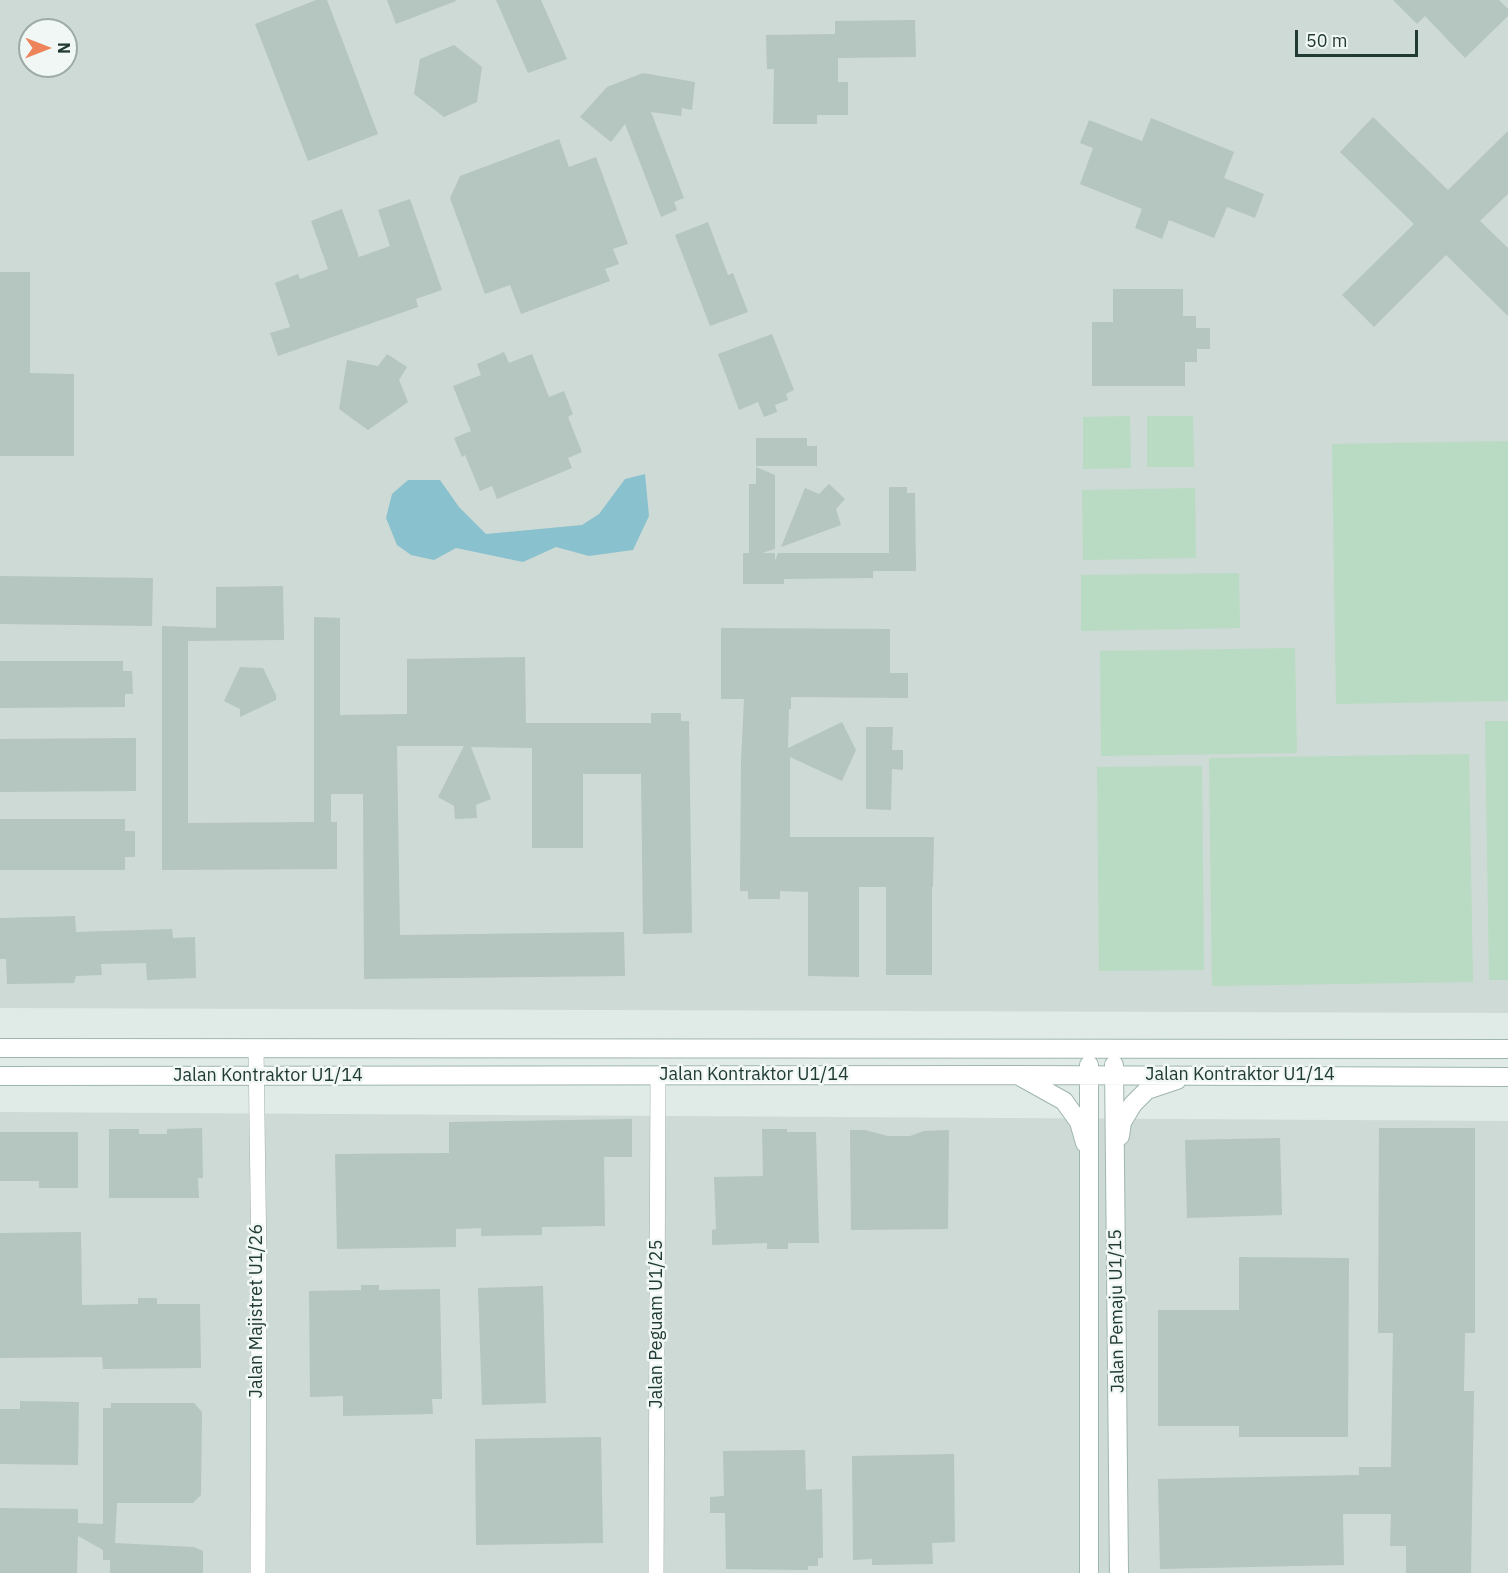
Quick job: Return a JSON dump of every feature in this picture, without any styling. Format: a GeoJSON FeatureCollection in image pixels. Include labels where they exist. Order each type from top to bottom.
{"type":"FeatureCollection","features":[{"type":"Feature","properties":{"kind":"street","name":"Jalan Kontraktor U1/14"},"geometry":{"type":"LineString","coordinates":[[0,1048],[1508,1049]]}},
{"type":"Feature","properties":{"kind":"street","name":"Jalan Majistret U1/26"},"geometry":{"type":"LineString","coordinates":[[256,1048],[259,1263],[258,1573]]}},
{"type":"Feature","properties":{"kind":"street","name":"Jalan Pemaju U1/15"},"geometry":{"type":"LineString","coordinates":[[1089,1049],[1089,1573]]}},
{"type":"Feature","properties":{"kind":"street","name":"Jalan Pemaju U1/15"},"geometry":{"type":"LineString","coordinates":[[1114,1049],[1119,1573]]}},
{"type":"Feature","properties":{"kind":"street","name":"Jalan Peguam U1/25"},"geometry":{"type":"LineString","coordinates":[[656,1573],[658,1075]]}},
{"type":"Feature","properties":{"kind":"street"},"geometry":{"type":"LineString","coordinates":[[1016,1075],[1064,1101],[1079,1122],[1090,1162]]}},
{"type":"Feature","properties":{"kind":"street"},"geometry":{"type":"LineString","coordinates":[[1115,1161],[1122,1122],[1133,1104],[1147,1090],[1190,1075]]}},
{"type":"Feature","properties":{"kind":"street","name":"Jalan Kontraktor U1/14"},"geometry":{"type":"LineString","coordinates":[[0,1076],[1508,1077]]}},
{"type":"Feature","properties":{"kind":"shaded area"},"geometry":{"type":"Polygon","coordinates":[[[0,0],[1508,0],[1508,1013],[0,1008],[0,0]]]}},
{"type":"Feature","properties":{"kind":"shaded area"},"geometry":{"type":"Polygon","coordinates":[[[0,1112],[1508,1121],[1508,1573],[0,1573],[0,1112]]]}},
{"type":"Feature","properties":{"kind":"green space"},"geometry":{"type":"Polygon","coordinates":[[[1130,416],[1131,468],[1083,469],[1083,417],[1130,416]]]}},
{"type":"Feature","properties":{"kind":"green space"},"geometry":{"type":"Polygon","coordinates":[[[1147,416],[1193,416],[1194,467],[1147,467],[1147,416]]]}},
{"type":"Feature","properties":{"kind":"green space"},"geometry":{"type":"Polygon","coordinates":[[[1508,441],[1508,701],[1336,704],[1332,444],[1508,441]]]}},
{"type":"Feature","properties":{"kind":"green space"},"geometry":{"type":"Polygon","coordinates":[[[1195,488],[1196,558],[1083,560],[1082,490],[1195,488]]]}},
{"type":"Feature","properties":{"kind":"green space"},"geometry":{"type":"Polygon","coordinates":[[[1239,573],[1240,628],[1081,631],[1081,575],[1239,573]]]}},
{"type":"Feature","properties":{"kind":"green space"},"geometry":{"type":"Polygon","coordinates":[[[1295,648],[1297,753],[1101,756],[1100,651],[1295,648]]]}},
{"type":"Feature","properties":{"kind":"green space"},"geometry":{"type":"Polygon","coordinates":[[[1485,721],[1508,721],[1508,980],[1489,980],[1485,721]]]}},
{"type":"Feature","properties":{"kind":"green space"},"geometry":{"type":"Polygon","coordinates":[[[1469,754],[1473,982],[1212,986],[1209,758],[1469,754]]]}},
{"type":"Feature","properties":{"kind":"green space"},"geometry":{"type":"Polygon","coordinates":[[[1202,766],[1204,970],[1099,971],[1097,767],[1202,766]]]}},
{"type":"Feature","properties":{"kind":"water"},"geometry":{"type":"Polygon","coordinates":[[[645,474],[649,516],[633,550],[589,556],[556,547],[523,562],[456,548],[434,560],[411,555],[397,545],[386,518],[392,494],[408,480],[440,480],[459,507],[486,534],[582,525],[599,514],[625,479],[645,474]]]}},
{"type":"Feature","properties":{"kind":"building"},"geometry":{"type":"Polygon","coordinates":[[[316,0],[327,0],[378,134],[308,161],[255,24],[316,0]]]}},
{"type":"Feature","properties":{"kind":"building"},"geometry":{"type":"Polygon","coordinates":[[[387,0],[455,0],[456,1],[396,24],[387,0]]]}},
{"type":"Feature","properties":{"kind":"building"},"geometry":{"type":"Polygon","coordinates":[[[496,0],[541,0],[567,59],[528,73],[496,0]]]}},
{"type":"Feature","properties":{"kind":"building"},"geometry":{"type":"Polygon","coordinates":[[[1393,0],[1499,0],[1508,9],[1508,16],[1465,58],[1425,16],[1417,24],[1393,0]]]}},
{"type":"Feature","properties":{"kind":"building"},"geometry":{"type":"Polygon","coordinates":[[[915,20],[916,57],[838,58],[838,82],[848,82],[848,115],[817,115],[817,124],[773,124],[774,69],[767,69],[766,35],[835,34],[835,21],[915,20]]]}},
{"type":"Feature","properties":{"kind":"building"},"geometry":{"type":"Polygon","coordinates":[[[454,45],[482,67],[477,102],[444,117],[414,94],[420,59],[454,45]]]}},
{"type":"Feature","properties":{"kind":"building"},"geometry":{"type":"Polygon","coordinates":[[[643,73],[695,82],[692,110],[682,108],[681,116],[651,112],[684,198],[674,202],[677,210],[661,217],[625,124],[611,142],[580,117],[607,87],[643,73]]]}},
{"type":"Feature","properties":{"kind":"building"},"geometry":{"type":"Polygon","coordinates":[[[1373,117],[1448,190],[1508,131],[1508,194],[1480,221],[1508,248],[1508,316],[1446,255],[1374,327],[1342,295],[1414,224],[1340,152],[1373,117]]]}},
{"type":"Feature","properties":{"kind":"building"},"geometry":{"type":"Polygon","coordinates":[[[1151,118],[1234,152],[1224,178],[1264,194],[1255,218],[1227,207],[1214,238],[1169,220],[1162,239],[1135,228],[1142,209],[1080,184],[1093,148],[1080,143],[1089,120],[1142,141],[1151,118]]]}},
{"type":"Feature","properties":{"kind":"building"},"geometry":{"type":"Polygon","coordinates":[[[559,139],[569,167],[596,157],[628,244],[613,249],[619,264],[605,269],[610,281],[521,314],[510,285],[485,294],[450,198],[460,176],[559,139]]]}},
{"type":"Feature","properties":{"kind":"building"},"geometry":{"type":"Polygon","coordinates":[[[410,199],[442,290],[416,299],[418,307],[278,356],[270,333],[290,327],[275,283],[298,274],[300,279],[328,269],[311,221],[342,209],[359,257],[390,246],[378,210],[410,199]]]}},
{"type":"Feature","properties":{"kind":"building"},"geometry":{"type":"Polygon","coordinates":[[[708,222],[728,275],[733,273],[748,312],[710,326],[675,235],[708,222]]]}},
{"type":"Feature","properties":{"kind":"building"},"geometry":{"type":"Polygon","coordinates":[[[0,272],[30,272],[30,373],[74,374],[74,456],[0,456],[0,272]]]}},
{"type":"Feature","properties":{"kind":"building"},"geometry":{"type":"Polygon","coordinates":[[[1113,289],[1183,289],[1183,316],[1196,316],[1196,328],[1210,328],[1210,349],[1197,349],[1197,362],[1185,362],[1185,386],[1092,386],[1092,322],[1113,322],[1113,289]]]}},
{"type":"Feature","properties":{"kind":"building"},"geometry":{"type":"Polygon","coordinates":[[[772,334],[794,390],[786,394],[788,400],[775,405],[777,412],[764,417],[758,402],[739,410],[718,354],[772,334]]]}},
{"type":"Feature","properties":{"kind":"building"},"geometry":{"type":"Polygon","coordinates":[[[504,352],[509,363],[532,354],[549,397],[564,391],[573,414],[568,417],[582,452],[568,458],[572,468],[497,499],[492,486],[480,491],[465,455],[462,457],[454,438],[471,431],[453,386],[481,375],[477,364],[504,352]]]}},
{"type":"Feature","properties":{"kind":"building"},"geometry":{"type":"Polygon","coordinates":[[[387,354],[407,367],[399,380],[408,402],[368,430],[339,409],[347,360],[378,366],[387,354]]]}},
{"type":"Feature","properties":{"kind":"building"},"geometry":{"type":"Polygon","coordinates":[[[756,438],[807,438],[807,446],[817,446],[817,466],[756,466],[756,438]]]}},
{"type":"Feature","properties":{"kind":"building"},"geometry":{"type":"Polygon","coordinates":[[[756,467],[775,475],[775,549],[762,553],[775,553],[775,561],[778,553],[889,553],[889,487],[907,487],[907,493],[915,493],[916,571],[873,571],[873,578],[784,579],[784,584],[743,584],[743,553],[749,553],[749,484],[756,484],[756,467]]]}},
{"type":"Feature","properties":{"kind":"building"},"geometry":{"type":"Polygon","coordinates":[[[829,484],[845,499],[836,509],[841,525],[781,547],[805,488],[819,494],[829,484]]]}},
{"type":"Feature","properties":{"kind":"building"},"geometry":{"type":"Polygon","coordinates":[[[0,576],[153,578],[152,626],[0,624],[0,576]]]}},
{"type":"Feature","properties":{"kind":"building"},"geometry":{"type":"Polygon","coordinates":[[[283,586],[284,640],[188,641],[188,823],[314,822],[314,617],[340,618],[340,715],[407,714],[407,659],[525,657],[526,723],[651,723],[651,713],[681,713],[681,721],[689,721],[692,933],[643,934],[641,774],[583,774],[583,848],[532,848],[532,748],[471,747],[491,799],[476,805],[477,818],[455,819],[454,806],[438,797],[464,746],[397,746],[400,935],[624,932],[625,976],[364,979],[363,794],[331,794],[331,822],[337,822],[337,869],[162,870],[162,626],[216,628],[216,587],[283,586]]]}},
{"type":"Feature","properties":{"kind":"building"},"geometry":{"type":"Polygon","coordinates":[[[721,628],[890,629],[890,673],[908,673],[908,698],[791,697],[788,748],[842,722],[856,750],[842,781],[790,757],[790,837],[934,837],[932,975],[886,975],[886,887],[859,887],[859,977],[808,976],[808,892],[780,891],[780,899],[748,899],[748,891],[740,891],[744,699],[721,699],[721,628]]]}},
{"type":"Feature","properties":{"kind":"building"},"geometry":{"type":"Polygon","coordinates":[[[0,661],[123,661],[123,671],[132,671],[133,694],[125,694],[125,707],[0,708],[0,661]]]}},
{"type":"Feature","properties":{"kind":"building"},"geometry":{"type":"Polygon","coordinates":[[[240,667],[263,668],[276,695],[276,700],[240,717],[240,709],[224,701],[240,667]]]}},
{"type":"Feature","properties":{"kind":"building"},"geometry":{"type":"Polygon","coordinates":[[[866,727],[893,727],[892,750],[903,750],[903,770],[892,769],[891,810],[866,809],[866,727]]]}},
{"type":"Feature","properties":{"kind":"building"},"geometry":{"type":"Polygon","coordinates":[[[136,738],[136,791],[0,792],[0,739],[136,738]]]}},
{"type":"Feature","properties":{"kind":"building"},"geometry":{"type":"Polygon","coordinates":[[[0,819],[125,819],[125,831],[135,831],[135,857],[125,857],[125,870],[0,870],[0,819]]]}},
{"type":"Feature","properties":{"kind":"building"},"geometry":{"type":"Polygon","coordinates":[[[75,916],[76,932],[172,929],[173,938],[195,937],[196,978],[147,980],[146,963],[101,964],[102,975],[76,976],[74,983],[7,984],[6,959],[0,959],[0,918],[75,916]]]}},
{"type":"Feature","properties":{"kind":"building"},"geometry":{"type":"Polygon","coordinates":[[[632,1119],[632,1157],[604,1157],[605,1226],[542,1227],[542,1235],[481,1236],[481,1228],[456,1229],[456,1247],[337,1249],[335,1154],[449,1153],[449,1122],[632,1119]]]}},
{"type":"Feature","properties":{"kind":"building"},"geometry":{"type":"Polygon","coordinates":[[[202,1128],[203,1178],[198,1178],[199,1198],[109,1198],[109,1129],[139,1129],[139,1134],[167,1134],[167,1129],[202,1128]]]}},
{"type":"Feature","properties":{"kind":"building"},"geometry":{"type":"Polygon","coordinates":[[[1379,1128],[1475,1128],[1475,1333],[1465,1333],[1464,1391],[1474,1391],[1471,1573],[1406,1573],[1406,1546],[1390,1546],[1391,1514],[1343,1514],[1344,1565],[1160,1569],[1158,1479],[1359,1475],[1359,1467],[1391,1467],[1393,1333],[1378,1333],[1379,1128]]]}},
{"type":"Feature","properties":{"kind":"building"},"geometry":{"type":"Polygon","coordinates":[[[762,1129],[816,1132],[819,1243],[788,1243],[788,1249],[767,1249],[767,1243],[712,1245],[712,1230],[716,1229],[714,1177],[763,1176],[762,1129]]]}},
{"type":"Feature","properties":{"kind":"building"},"geometry":{"type":"Polygon","coordinates":[[[850,1130],[865,1130],[888,1136],[910,1136],[924,1131],[949,1130],[948,1229],[851,1230],[850,1130]]]}},
{"type":"Feature","properties":{"kind":"building"},"geometry":{"type":"Polygon","coordinates":[[[0,1132],[78,1132],[78,1188],[39,1188],[39,1181],[0,1181],[0,1132]]]}},
{"type":"Feature","properties":{"kind":"building"},"geometry":{"type":"Polygon","coordinates":[[[1280,1138],[1282,1215],[1187,1218],[1185,1140],[1280,1138]]]}},
{"type":"Feature","properties":{"kind":"building"},"geometry":{"type":"Polygon","coordinates":[[[81,1232],[82,1305],[138,1304],[138,1298],[157,1298],[157,1304],[200,1304],[201,1368],[103,1369],[102,1357],[0,1358],[0,1233],[81,1232]]]}},
{"type":"Feature","properties":{"kind":"building"},"geometry":{"type":"Polygon","coordinates":[[[1239,1257],[1349,1258],[1348,1437],[1239,1437],[1239,1426],[1158,1426],[1158,1310],[1239,1310],[1239,1257]]]}},
{"type":"Feature","properties":{"kind":"building"},"geometry":{"type":"Polygon","coordinates":[[[361,1285],[379,1285],[379,1290],[440,1289],[442,1399],[432,1399],[433,1414],[343,1416],[343,1396],[310,1397],[309,1291],[361,1290],[361,1285]]]}},
{"type":"Feature","properties":{"kind":"building"},"geometry":{"type":"Polygon","coordinates":[[[543,1286],[546,1403],[482,1405],[478,1288],[543,1286]]]}},
{"type":"Feature","properties":{"kind":"building"},"geometry":{"type":"Polygon","coordinates":[[[20,1401],[79,1402],[78,1465],[0,1464],[0,1409],[20,1409],[20,1401]]]}},
{"type":"Feature","properties":{"kind":"building"},"geometry":{"type":"Polygon","coordinates":[[[111,1403],[194,1403],[202,1412],[201,1495],[193,1503],[117,1503],[115,1543],[194,1547],[203,1551],[203,1573],[110,1573],[110,1560],[103,1560],[103,1550],[78,1536],[77,1573],[0,1573],[0,1508],[78,1509],[78,1523],[103,1524],[103,1408],[111,1408],[111,1403]]]}},
{"type":"Feature","properties":{"kind":"building"},"geometry":{"type":"Polygon","coordinates":[[[601,1437],[603,1543],[476,1545],[475,1439],[601,1437]]]}},
{"type":"Feature","properties":{"kind":"building"},"geometry":{"type":"Polygon","coordinates":[[[805,1450],[806,1490],[822,1489],[823,1558],[818,1558],[818,1566],[808,1566],[808,1570],[726,1569],[725,1513],[710,1513],[710,1497],[724,1496],[723,1451],[805,1450]]]}},
{"type":"Feature","properties":{"kind":"building"},"geometry":{"type":"Polygon","coordinates":[[[954,1454],[955,1542],[932,1543],[933,1564],[872,1565],[872,1559],[853,1560],[852,1456],[954,1454]]]}}]}
